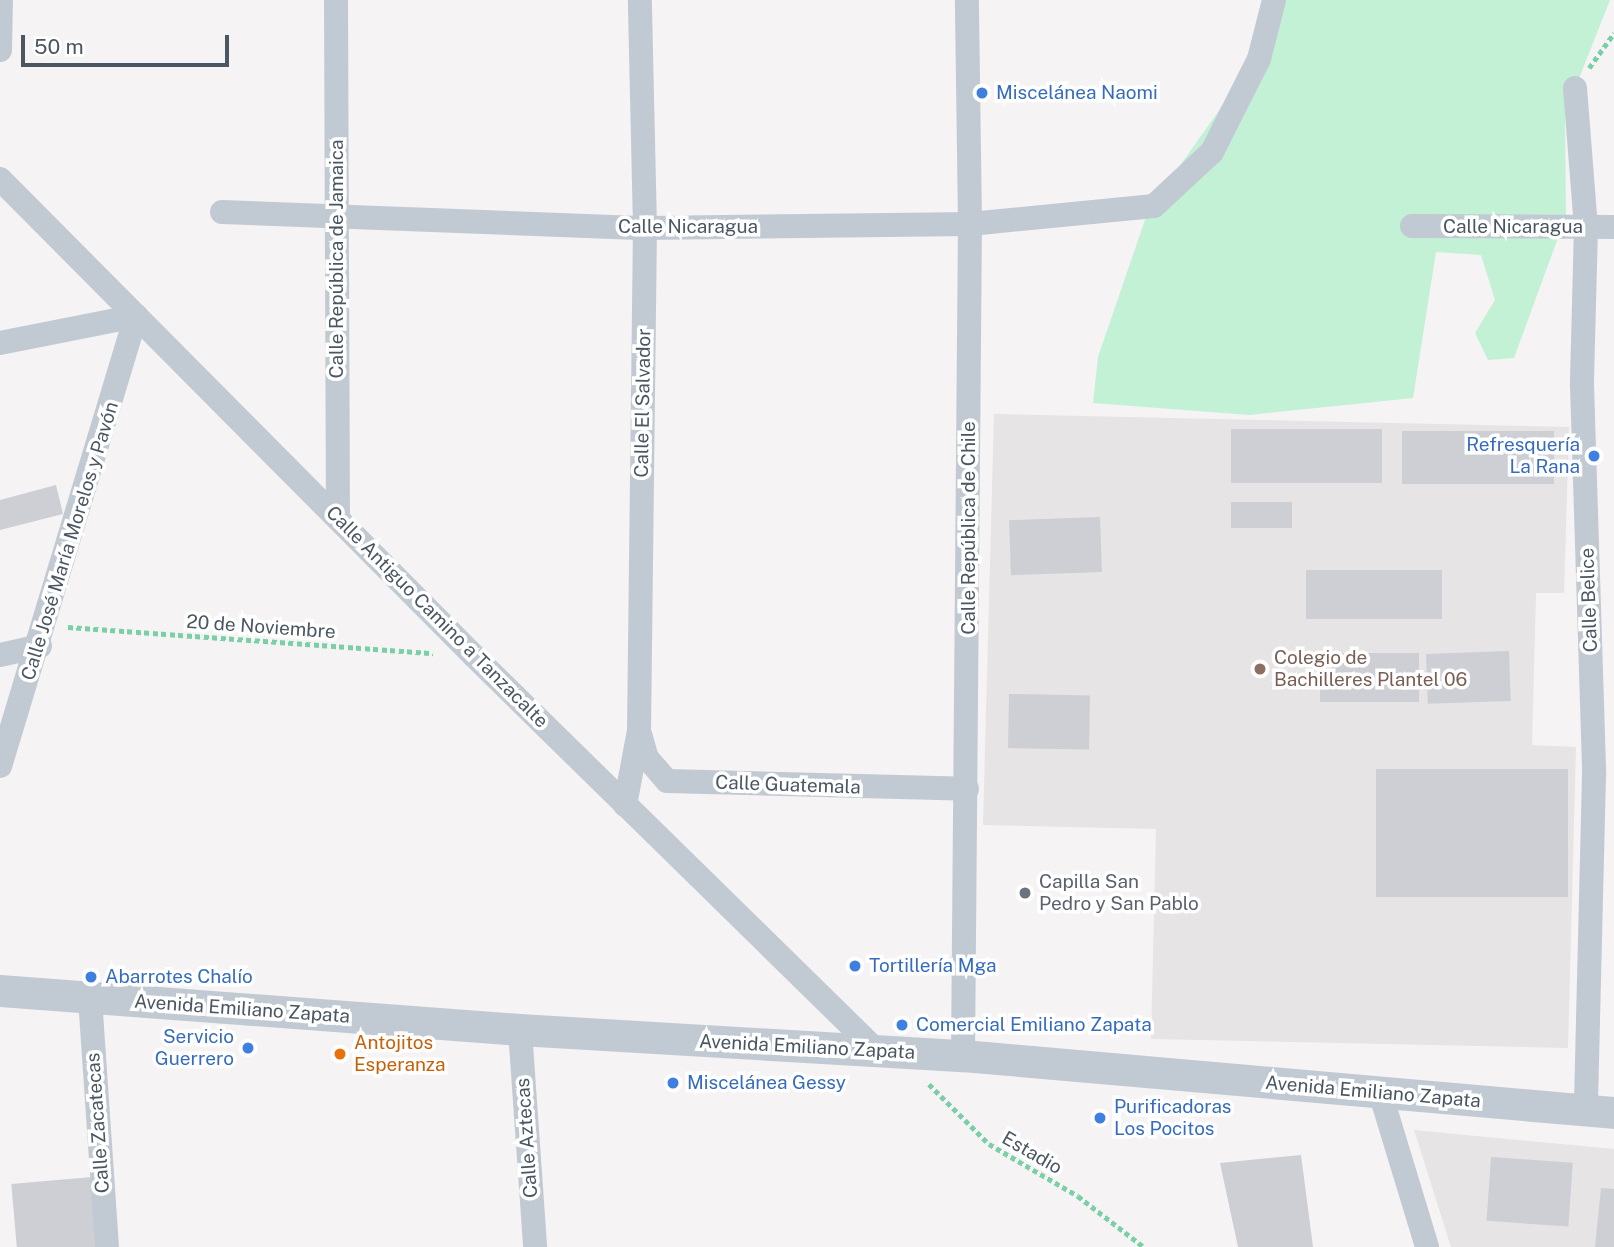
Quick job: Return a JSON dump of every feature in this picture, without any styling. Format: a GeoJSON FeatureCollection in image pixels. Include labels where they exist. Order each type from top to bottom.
{"type":"FeatureCollection","features":[{"type":"Feature","properties":{"kind":"street"},"geometry":{"type":"LineString","coordinates":[[0,50],[2,0]]}},
{"type":"Feature","properties":{"kind":"street","name":"Calle República de Jamaica"},"geometry":{"type":"LineString","coordinates":[[336,0],[338,518]]}},
{"type":"Feature","properties":{"kind":"street","name":"Calle El Salvador"},"geometry":{"type":"LineString","coordinates":[[625,805],[639,731],[645,228],[640,0]]}},
{"type":"Feature","properties":{"kind":"street","name":"Calle República de Chile"},"geometry":{"type":"LineString","coordinates":[[963,1056],[970,224],[967,0]]}},
{"type":"Feature","properties":{"kind":"street","name":"Calle Nicaragua"},"geometry":{"type":"LineString","coordinates":[[222,212],[645,228],[970,224],[1154,206],[1212,152],[1259,59],[1274,0]]}},
{"type":"Feature","properties":{"kind":"street","name":"Calle Belice"},"geometry":{"type":"LineString","coordinates":[[1575,88],[1586,227],[1582,385],[1604,775],[1600,1112]]}},
{"type":"Feature","properties":{"kind":"street","name":"Calle Antiguo Camino a Tanzacalte"},"geometry":{"type":"LineString","coordinates":[[0,179],[474,656],[878,1052]]}},
{"type":"Feature","properties":{"kind":"street","name":"Calle Nicaragua"},"geometry":{"type":"LineString","coordinates":[[1412,226],[1614,227]]}},
{"type":"Feature","properties":{"kind":"street"},"geometry":{"type":"LineString","coordinates":[[0,343],[136,316]]}},
{"type":"Feature","properties":{"kind":"street","name":"Calle José María Morelos y Pavón"},"geometry":{"type":"LineString","coordinates":[[0,766],[43,635],[136,316]]}},
{"type":"Feature","properties":{"kind":"street"},"geometry":{"type":"LineString","coordinates":[[0,655],[43,635]]}},
{"type":"Feature","properties":{"kind":"street","name":"Calle Guatemala"},"geometry":{"type":"LineString","coordinates":[[639,731],[647,758],[667,781],[967,789]]}},
{"type":"Feature","properties":{"kind":"street","name":"Avenida Emiliano Zapata"},"geometry":{"type":"LineString","coordinates":[[0,991],[520,1030],[963,1056],[1600,1112]]}},
{"type":"Feature","properties":{"kind":"street","name":"Calle Zacatecas"},"geometry":{"type":"LineString","coordinates":[[89,998],[107,1247]]}},
{"type":"Feature","properties":{"kind":"street","name":"Calle Aztecas"},"geometry":{"type":"LineString","coordinates":[[520,1030],[535,1247]]}},
{"type":"Feature","properties":{"kind":"street"},"geometry":{"type":"LineString","coordinates":[[1380,1092],[1427,1247]]}},
{"type":"Feature","properties":{"kind":"path"},"geometry":{"type":"LineString","coordinates":[[1575,88],[1614,33]]}},
{"type":"Feature","properties":{"kind":"path","name":"20 de Noviembre"},"geometry":{"type":"LineString","coordinates":[[43,635],[474,656]]}},
{"type":"Feature","properties":{"kind":"path","name":"Estadio"},"geometry":{"type":"LineString","coordinates":[[919,1078],[940,1091],[989,1144],[1078,1196],[1143,1247]]}},
{"type":"Feature","properties":{"kind":"shaded area","name":"Colegio de Bachilleres Plantel 06"},"geometry":{"type":"Polygon","coordinates":[[[994,414],[1569,427],[1564,593],[1536,593],[1532,745],[1576,747],[1568,1048],[1151,1039],[1156,829],[983,825],[994,414]]]}},
{"type":"Feature","properties":{"kind":"shaded area"},"geometry":{"type":"Polygon","coordinates":[[[1414,1130],[1614,1149],[1614,1247],[1451,1247],[1414,1130]]]}},
{"type":"Feature","properties":{"kind":"green space"},"geometry":{"type":"Polygon","coordinates":[[[1268,0],[1610,0],[1565,114],[1566,216],[1514,358],[1488,360],[1475,333],[1495,300],[1481,255],[1436,252],[1413,398],[1249,415],[1093,403],[1098,357],[1148,211],[1244,75],[1268,0]]]}},
{"type":"Feature","properties":{"kind":"building"},"geometry":{"type":"Polygon","coordinates":[[[1231,429],[1382,429],[1382,483],[1231,483],[1231,429]]]}},
{"type":"Feature","properties":{"kind":"building"},"geometry":{"type":"Polygon","coordinates":[[[1402,431],[1554,431],[1554,484],[1402,484],[1402,431]]]}},
{"type":"Feature","properties":{"kind":"building"},"geometry":{"type":"Polygon","coordinates":[[[56,485],[63,514],[0,530],[0,500],[56,485]]]}},
{"type":"Feature","properties":{"kind":"building"},"geometry":{"type":"Polygon","coordinates":[[[1231,502],[1292,502],[1292,528],[1231,528],[1231,502]]]}},
{"type":"Feature","properties":{"kind":"building"},"geometry":{"type":"Polygon","coordinates":[[[1100,517],[1102,572],[1011,575],[1009,520],[1100,517]]]}},
{"type":"Feature","properties":{"kind":"building"},"geometry":{"type":"Polygon","coordinates":[[[1306,570],[1442,570],[1442,619],[1306,619],[1306,570]]]}},
{"type":"Feature","properties":{"kind":"building"},"geometry":{"type":"Polygon","coordinates":[[[1509,651],[1511,701],[1428,704],[1426,654],[1509,651]]]}},
{"type":"Feature","properties":{"kind":"building"},"geometry":{"type":"Polygon","coordinates":[[[1320,653],[1419,653],[1419,702],[1320,702],[1320,653]]]}},
{"type":"Feature","properties":{"kind":"building"},"geometry":{"type":"Polygon","coordinates":[[[1009,694],[1090,695],[1089,749],[1008,748],[1009,694]]]}},
{"type":"Feature","properties":{"kind":"building"},"geometry":{"type":"Polygon","coordinates":[[[1376,769],[1568,769],[1568,897],[1376,897],[1376,769]]]}},
{"type":"Feature","properties":{"kind":"building"},"geometry":{"type":"Polygon","coordinates":[[[1301,1155],[1313,1247],[1238,1247],[1220,1163],[1301,1155]]]}},
{"type":"Feature","properties":{"kind":"building"},"geometry":{"type":"Polygon","coordinates":[[[1491,1157],[1573,1163],[1568,1227],[1487,1221],[1491,1157]]]}},
{"type":"Feature","properties":{"kind":"building"},"geometry":{"type":"Polygon","coordinates":[[[92,1177],[98,1247],[17,1247],[11,1184],[92,1177]]]}},
{"type":"Feature","properties":{"kind":"building"},"geometry":{"type":"Polygon","coordinates":[[[1601,1188],[1614,1189],[1614,1247],[1595,1247],[1601,1188]]]}},
{"type":"Feature","properties":{"kind":"place","name":"Miscelánea Naomi"},"geometry":{"type":"Point","coordinates":[982,93]}},
{"type":"Feature","properties":{"kind":"place","name":"Refresquería La Rana"},"geometry":{"type":"Point","coordinates":[1594,456]}},
{"type":"Feature","properties":{"kind":"place","name":"Colegio de Bachilleres Plantel 06"},"geometry":{"type":"Point","coordinates":[1260,669]}},
{"type":"Feature","properties":{"kind":"place","name":"Capilla San Pedro y San Pablo"},"geometry":{"type":"Point","coordinates":[1025,893]}},
{"type":"Feature","properties":{"kind":"place","name":"Tortillería Mga"},"geometry":{"type":"Point","coordinates":[855,966]}},
{"type":"Feature","properties":{"kind":"place","name":"Abarrotes Chalío"},"geometry":{"type":"Point","coordinates":[91,977]}},
{"type":"Feature","properties":{"kind":"place","name":"Comercial Emiliano Zapata"},"geometry":{"type":"Point","coordinates":[902,1025]}},
{"type":"Feature","properties":{"kind":"place","name":"Servicio Guerrero"},"geometry":{"type":"Point","coordinates":[248,1048]}},
{"type":"Feature","properties":{"kind":"place","name":"Antojitos Esperanza"},"geometry":{"type":"Point","coordinates":[340,1054]}},
{"type":"Feature","properties":{"kind":"place","name":"Miscelánea Gessy"},"geometry":{"type":"Point","coordinates":[673,1083]}},
{"type":"Feature","properties":{"kind":"place","name":"Purificadoras Los Pocitos"},"geometry":{"type":"Point","coordinates":[1100,1118]}}]}
